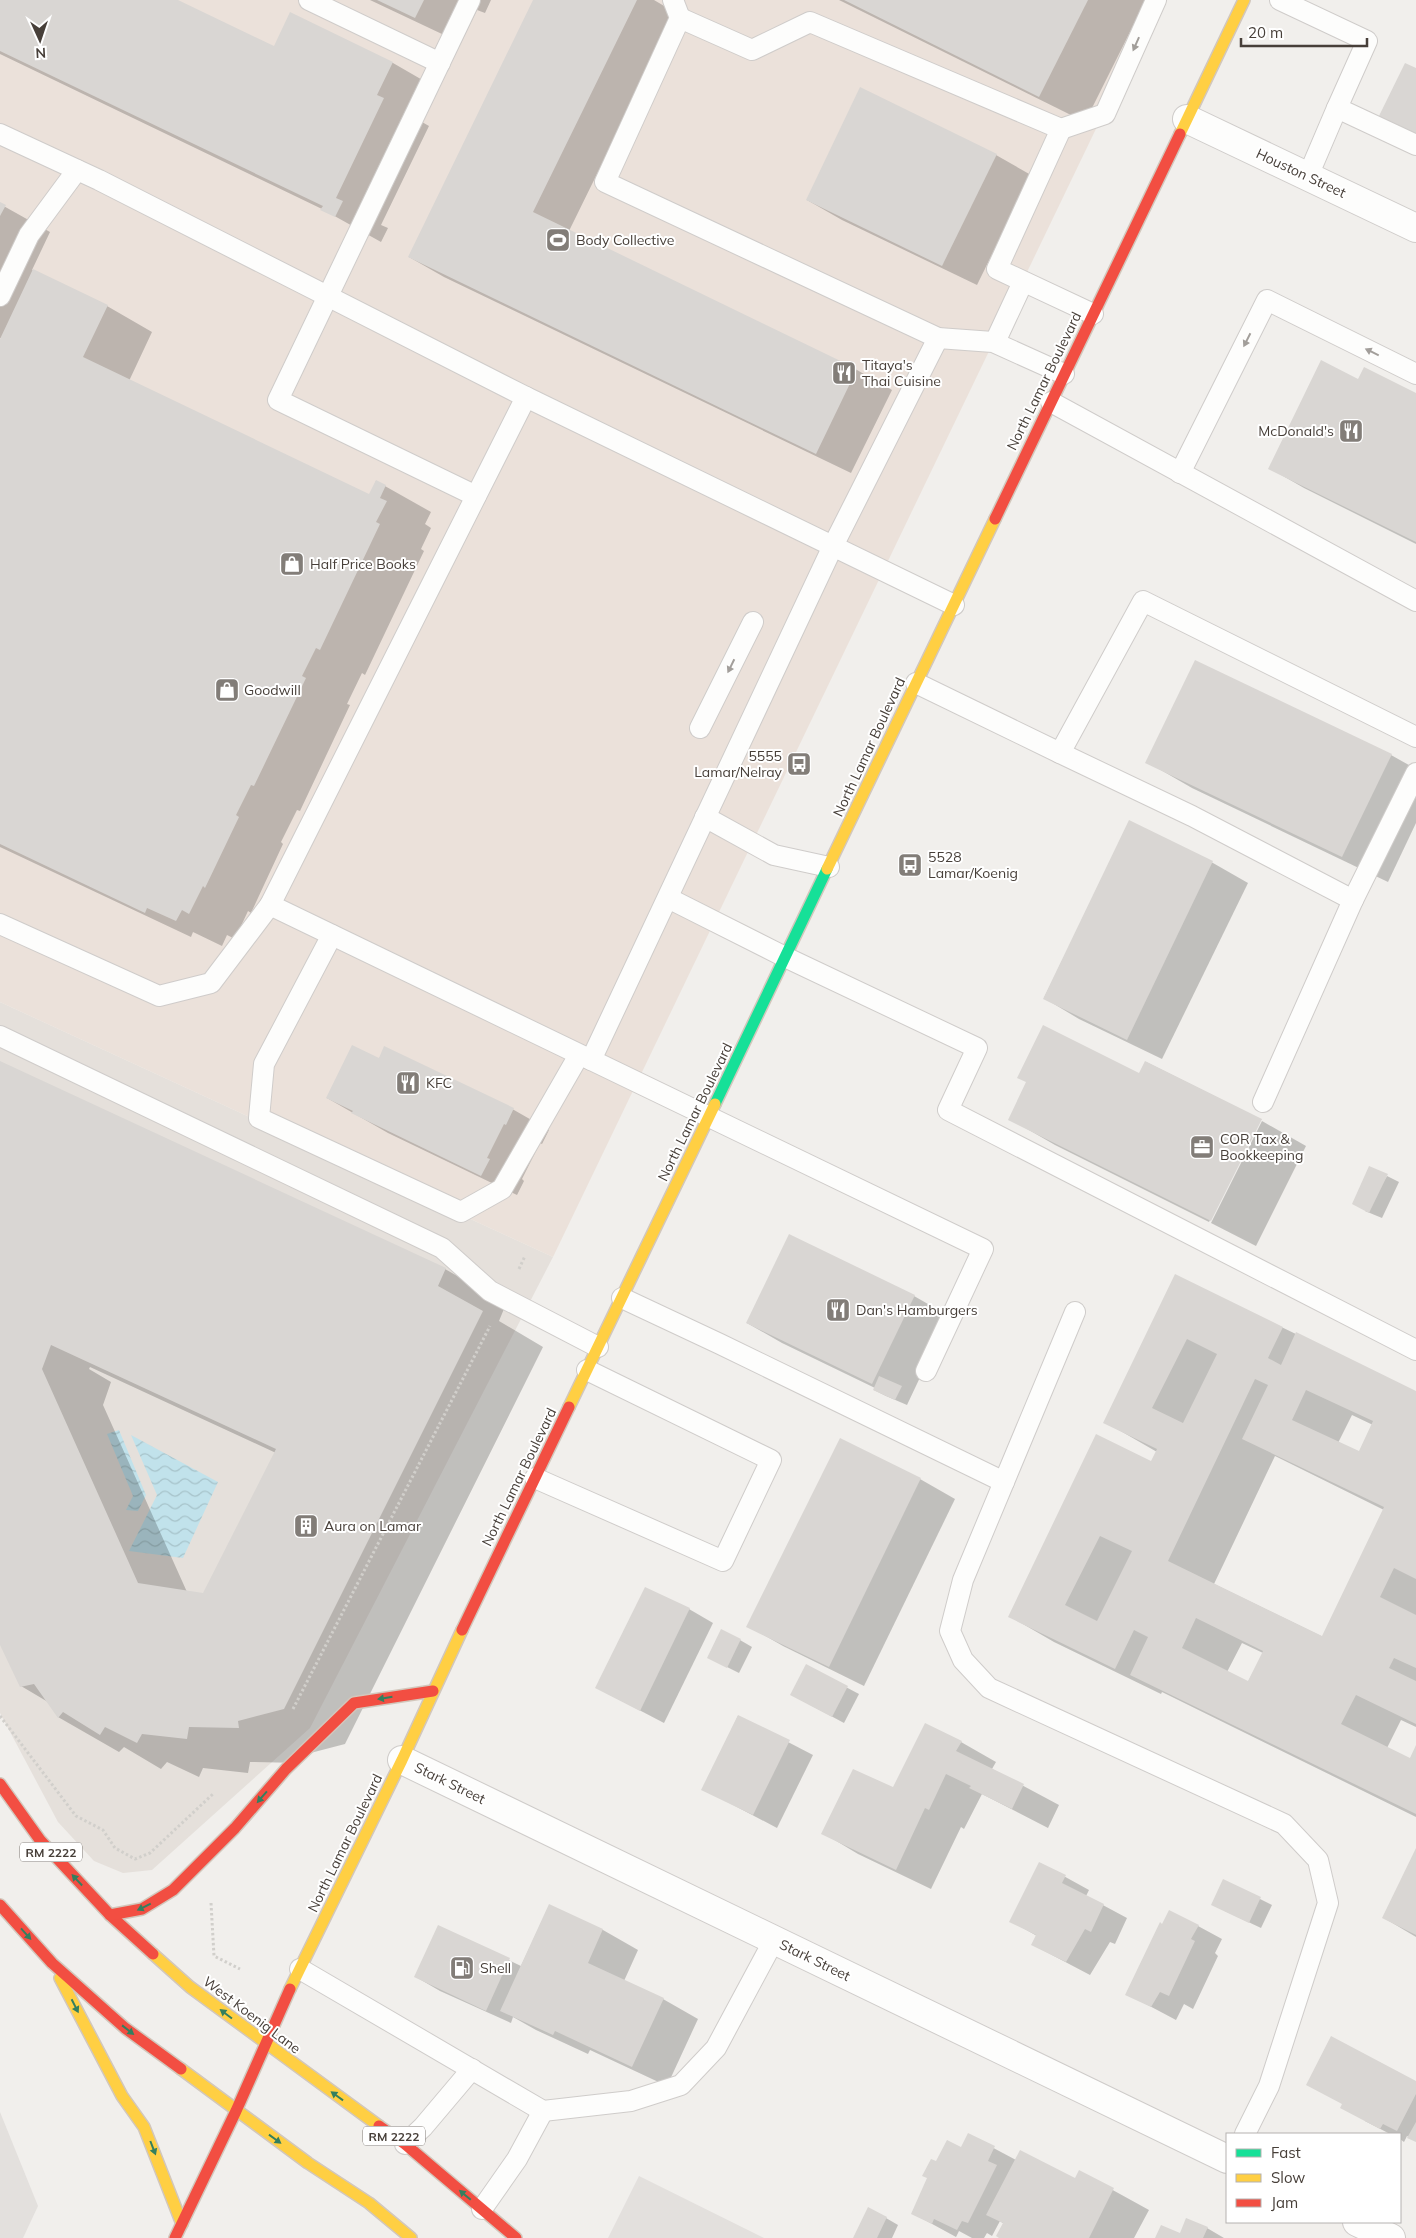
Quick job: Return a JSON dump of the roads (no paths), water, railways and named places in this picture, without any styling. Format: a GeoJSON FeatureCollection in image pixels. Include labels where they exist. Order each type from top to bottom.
{"type":"FeatureCollection","features":[{"type":"Feature","properties":{"kind":"main road","name":"North Lamar Boulevard"},"geometry":{"type":"LineString","coordinates":[[175,2238],[236,2110],[264,2043],[402,1760],[433,1691],[598,1346],[1244,0]]}},
{"type":"Feature","properties":{"kind":"main road"},"geometry":{"type":"LineString","coordinates":[[110,1915],[142,1909],[173,1890],[235,1828],[286,1769],[354,1703],[433,1691]]}},
{"type":"Feature","properties":{"kind":"main road","name":"West Koenig Lane"},"geometry":{"type":"LineString","coordinates":[[0,1784],[40,1840],[110,1915],[190,1987],[264,2043],[406,2144],[516,2238]]}},
{"type":"Feature","properties":{"kind":"main road"},"geometry":{"type":"LineString","coordinates":[[0,1905],[52,1963],[125,2028],[308,2163],[368,2203],[411,2238]]}},
{"type":"Feature","properties":{"kind":"main road"},"geometry":{"type":"LineString","coordinates":[[52,1963],[122,2096],[144,2127],[182,2224]]}},
{"type":"Feature","properties":{"kind":"street","name":"Houston Street"},"geometry":{"type":"LineString","coordinates":[[1187,118],[1416,228]]}},
{"type":"Feature","properties":{"kind":"street","name":"Stark Street"},"geometry":{"type":"LineString","coordinates":[[402,1760],[1226,2159]]}},
{"type":"Feature","properties":{"kind":"street"},"geometry":{"type":"LineString","coordinates":[[1360,2223],[1391,2238]]}},
{"type":"Feature","properties":{"kind":"lane"},"geometry":{"type":"LineString","coordinates":[[309,0],[440,63]]}},
{"type":"Feature","properties":{"kind":"lane"},"geometry":{"type":"LineString","coordinates":[[470,0],[278,400],[476,496]]}},
{"type":"Feature","properties":{"kind":"lane"},"geometry":{"type":"LineString","coordinates":[[1064,374],[995,342],[938,338],[605,182],[676,9],[752,50],[810,22],[1061,129],[1105,114],[1156,0]]}},
{"type":"Feature","properties":{"kind":"lane"},"geometry":{"type":"LineString","coordinates":[[1280,0],[1367,41],[1308,176]]}},
{"type":"Feature","properties":{"kind":"lane"},"geometry":{"type":"LineString","coordinates":[[1337,108],[1416,145]]}},
{"type":"Feature","properties":{"kind":"lane"},"geometry":{"type":"LineString","coordinates":[[1061,129],[997,269],[1093,314]]}},
{"type":"Feature","properties":{"kind":"lane"},"geometry":{"type":"LineString","coordinates":[[0,134],[77,170],[526,397],[954,604]]}},
{"type":"Feature","properties":{"kind":"lane"},"geometry":{"type":"LineString","coordinates":[[0,296],[29,235],[77,170]]}},
{"type":"Feature","properties":{"kind":"lane"},"geometry":{"type":"LineString","coordinates":[[995,342],[1023,282]]}},
{"type":"Feature","properties":{"kind":"lane"},"geometry":{"type":"LineString","coordinates":[[1180,473],[1267,300],[1416,374]]}},
{"type":"Feature","properties":{"kind":"lane"},"geometry":{"type":"LineString","coordinates":[[332,935],[264,1064],[259,1118],[461,1212],[502,1190],[585,1058],[668,898],[833,546],[938,338]]}},
{"type":"Feature","properties":{"kind":"lane"},"geometry":{"type":"LineString","coordinates":[[0,924],[159,996],[211,983],[270,905],[526,397]]}},
{"type":"Feature","properties":{"kind":"lane"},"geometry":{"type":"LineString","coordinates":[[1051,402],[1416,601]]}},
{"type":"Feature","properties":{"kind":"lane"},"geometry":{"type":"LineString","coordinates":[[1060,754],[1143,601],[1416,736]]}},
{"type":"Feature","properties":{"kind":"lane"},"geometry":{"type":"LineString","coordinates":[[700,728],[752,622]]}},
{"type":"Feature","properties":{"kind":"lane"},"geometry":{"type":"LineString","coordinates":[[916,683],[1192,816],[1353,900]]}},
{"type":"Feature","properties":{"kind":"lane"},"geometry":{"type":"LineString","coordinates":[[1263,1102],[1353,900],[1416,773]]}},
{"type":"Feature","properties":{"kind":"lane"},"geometry":{"type":"LineString","coordinates":[[705,818],[774,855],[829,867]]}},
{"type":"Feature","properties":{"kind":"lane"},"geometry":{"type":"LineString","coordinates":[[668,898],[785,957],[977,1048],[948,1110],[1416,1350]]}},
{"type":"Feature","properties":{"kind":"lane"},"geometry":{"type":"LineString","coordinates":[[270,905],[983,1249],[926,1371]]}},
{"type":"Feature","properties":{"kind":"lane"},"geometry":{"type":"LineString","coordinates":[[0,1036],[442,1248],[490,1291],[598,1346]]}},
{"type":"Feature","properties":{"kind":"lane"},"geometry":{"type":"LineString","coordinates":[[622,1298],[1004,1482]]}},
{"type":"Feature","properties":{"kind":"lane"},"geometry":{"type":"LineString","coordinates":[[1075,1312],[963,1580],[950,1632],[963,1660],[989,1688],[1284,1824],[1318,1860],[1328,1903],[1269,2086],[1246,2133]]}},
{"type":"Feature","properties":{"kind":"lane"},"geometry":{"type":"LineString","coordinates":[[536,1478],[723,1561],[771,1460],[587,1370]]}},
{"type":"Feature","properties":{"kind":"lane"},"geometry":{"type":"LineString","coordinates":[[300,1969],[542,2110],[631,2101],[681,2085],[716,2048],[774,1940]]}},
{"type":"Feature","properties":{"kind":"lane"},"geometry":{"type":"LineString","coordinates":[[406,2144],[423,2127],[472,2069]]}},
{"type":"Feature","properties":{"kind":"lane"},"geometry":{"type":"LineString","coordinates":[[482,2210],[517,2159],[542,2110]]}},
{"type":"Feature","properties":{"kind":"water"},"geometry":{"type":"Polygon","coordinates":[[[119,1430],[146,1495],[138,1511],[126,1510],[133,1496],[107,1434],[119,1430]]]}},
{"type":"Feature","properties":{"kind":"water"},"geometry":{"type":"Polygon","coordinates":[[[131,1435],[218,1482],[183,1558],[129,1551],[157,1495],[131,1435]]]}},
{"type":"Feature","properties":{"kind":"place","name":"Body Collective"},"geometry":{"type":"Point","coordinates":[558,240]}},
{"type":"Feature","properties":{"kind":"place","name":"Titaya's Thai Cuisine"},"geometry":{"type":"Point","coordinates":[844,373]}},
{"type":"Feature","properties":{"kind":"place","name":"McDonald's"},"geometry":{"type":"Point","coordinates":[1351,431]}},
{"type":"Feature","properties":{"kind":"place","name":"Half Price Books"},"geometry":{"type":"Point","coordinates":[292,564]}},
{"type":"Feature","properties":{"kind":"place","name":"Goodwill"},"geometry":{"type":"Point","coordinates":[227,690]}},
{"type":"Feature","properties":{"kind":"place","name":"5555 Lamar/Nelray"},"geometry":{"type":"Point","coordinates":[799,764]}},
{"type":"Feature","properties":{"kind":"place","name":"5528 Lamar/Koenig"},"geometry":{"type":"Point","coordinates":[910,865]}},
{"type":"Feature","properties":{"kind":"place","name":"KFC"},"geometry":{"type":"Point","coordinates":[408,1083]}},
{"type":"Feature","properties":{"kind":"place","name":"COR Tax & Bookkeeping"},"geometry":{"type":"Point","coordinates":[1202,1147]}},
{"type":"Feature","properties":{"kind":"place","name":"Dan's Hamburgers"},"geometry":{"type":"Point","coordinates":[838,1310]}},
{"type":"Feature","properties":{"kind":"place","name":"Aura on Lamar"},"geometry":{"type":"Point","coordinates":[306,1526]}},
{"type":"Feature","properties":{"kind":"place","name":"Shell"},"geometry":{"type":"Point","coordinates":[462,1968]}}]}
